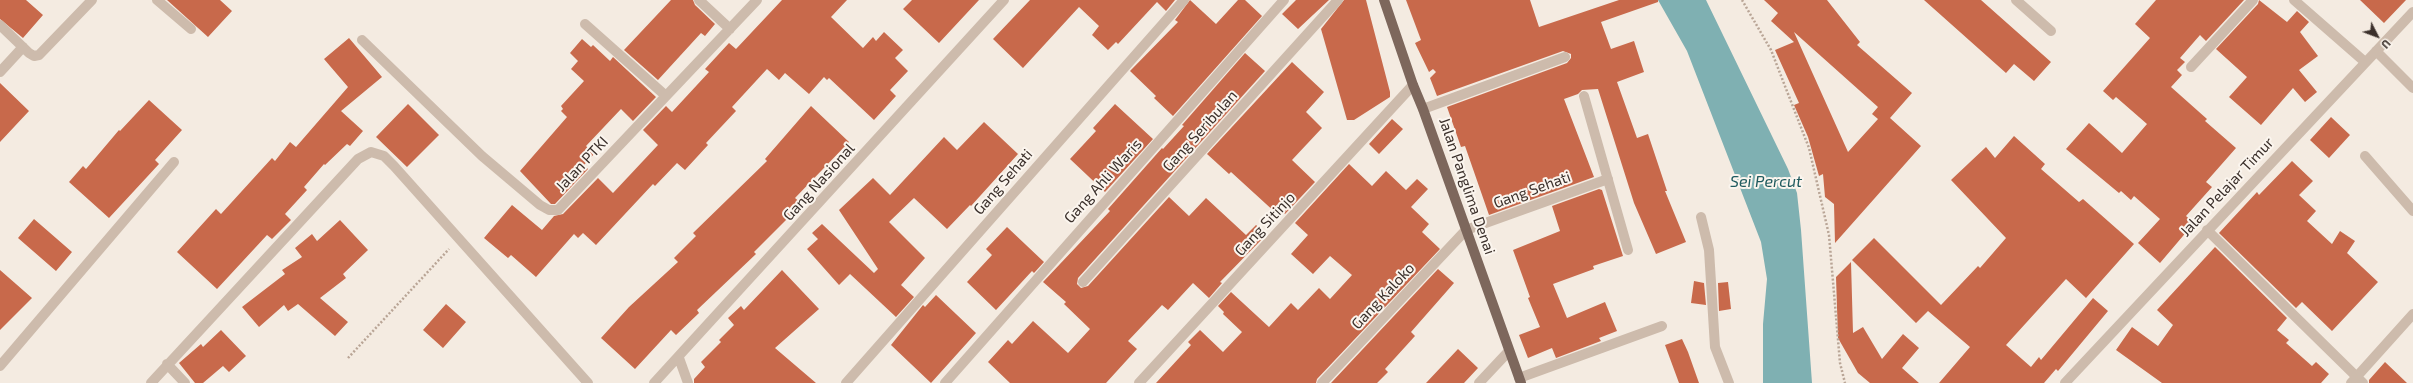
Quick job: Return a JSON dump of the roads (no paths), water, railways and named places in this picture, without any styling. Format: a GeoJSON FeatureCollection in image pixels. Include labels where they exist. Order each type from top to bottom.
{"type":"FeatureCollection","features":[{"type":"Feature","properties":{"kind":"main road","name":"Jalan Panglima Denai"},"geometry":{"type":"LineString","coordinates":[[1384,0],[1413,86],[1423,109],[1520,381]]}},
{"type":"Feature","properties":{"kind":"street"},"geometry":{"type":"LineString","coordinates":[[0,25],[34,56],[39,55],[92,0]]}},
{"type":"Feature","properties":{"kind":"street"},"geometry":{"type":"LineString","coordinates":[[157,0],[191,29]]}},
{"type":"Feature","properties":{"kind":"street"},"geometry":{"type":"LineString","coordinates":[[698,0],[730,29]]}},
{"type":"Feature","properties":{"kind":"street","name":"Jalan PTKI"},"geometry":{"type":"LineString","coordinates":[[362,40],[467,142],[540,205],[549,210],[558,210],[757,0]]}},
{"type":"Feature","properties":{"kind":"street","name":"Gang Nasional"},"geometry":{"type":"LineString","coordinates":[[654,383],[679,358],[1004,0]]}},
{"type":"Feature","properties":{"kind":"street","name":"Gang Sehati"},"geometry":{"type":"LineString","coordinates":[[846,383],[1184,0]]}},
{"type":"Feature","properties":{"kind":"street","name":"Gang Ahli Waris"},"geometry":{"type":"LineString","coordinates":[[945,383],[1284,0]]}},
{"type":"Feature","properties":{"kind":"street","name":"Gang Seribulan"},"geometry":{"type":"LineString","coordinates":[[1083,282],[1338,0]]}},
{"type":"Feature","properties":{"kind":"street"},"geometry":{"type":"LineString","coordinates":[[2016,0],[2051,31]]}},
{"type":"Feature","properties":{"kind":"street"},"geometry":{"type":"LineString","coordinates":[[2192,67],[2253,0]]}},
{"type":"Feature","properties":{"kind":"street"},"geometry":{"type":"LineString","coordinates":[[2294,0],[2365,62]]}},
{"type":"Feature","properties":{"kind":"street","name":"Jalan Pelajar Timur"},"geometry":{"type":"LineString","coordinates":[[2071,381],[2208,230],[2413,12]]}},
{"type":"Feature","properties":{"kind":"street"},"geometry":{"type":"LineString","coordinates":[[585,24],[666,96]]}},
{"type":"Feature","properties":{"kind":"street"},"geometry":{"type":"LineString","coordinates":[[0,72],[23,47]]}},
{"type":"Feature","properties":{"kind":"street"},"geometry":{"type":"LineString","coordinates":[[2376,51],[2413,88]]}},
{"type":"Feature","properties":{"kind":"street"},"geometry":{"type":"LineString","coordinates":[[1423,109],[1565,57]]}},
{"type":"Feature","properties":{"kind":"street","name":"Gang Sitinjo"},"geometry":{"type":"LineString","coordinates":[[1138,383],[1413,86]]}},
{"type":"Feature","properties":{"kind":"street"},"geometry":{"type":"LineString","coordinates":[[1584,96],[1628,250]]}},
{"type":"Feature","properties":{"kind":"street"},"geometry":{"type":"LineString","coordinates":[[151,383],[358,159],[371,152],[384,156],[588,383]]}},
{"type":"Feature","properties":{"kind":"street"},"geometry":{"type":"LineString","coordinates":[[2364,156],[2413,210]]}},
{"type":"Feature","properties":{"kind":"street"},"geometry":{"type":"LineString","coordinates":[[0,366],[174,162]]}},
{"type":"Feature","properties":{"kind":"street","name":"Gang Sehati"},"geometry":{"type":"LineString","coordinates":[[1466,230],[1608,179]]}},
{"type":"Feature","properties":{"kind":"street"},"geometry":{"type":"LineString","coordinates":[[1701,217],[1709,250],[1711,311],[1715,347],[1729,383]]}},
{"type":"Feature","properties":{"kind":"street","name":"Gang Kaloko"},"geometry":{"type":"LineString","coordinates":[[1322,383],[1466,230]]}},
{"type":"Feature","properties":{"kind":"street"},"geometry":{"type":"LineString","coordinates":[[2208,230],[2357,381],[2413,314]]}},
{"type":"Feature","properties":{"kind":"street"},"geometry":{"type":"LineString","coordinates":[[1520,381],[1662,326]]}},
{"type":"Feature","properties":{"kind":"street"},"geometry":{"type":"LineString","coordinates":[[1479,383],[1509,351]]}},
{"type":"Feature","properties":{"kind":"street"},"geometry":{"type":"LineString","coordinates":[[679,358],[688,383]]}},
{"type":"Feature","properties":{"kind":"street"},"geometry":{"type":"LineString","coordinates":[[167,364],[185,383]]}},
{"type":"Feature","properties":{"kind":"water","name":"Sei Percut"},"geometry":{"type":"Polygon","coordinates":[[[1658,0],[1706,0],[1788,169],[1797,193],[1812,383],[1763,383],[1763,324],[1767,279],[1761,242],[1687,51],[1658,0]]]}}]}
